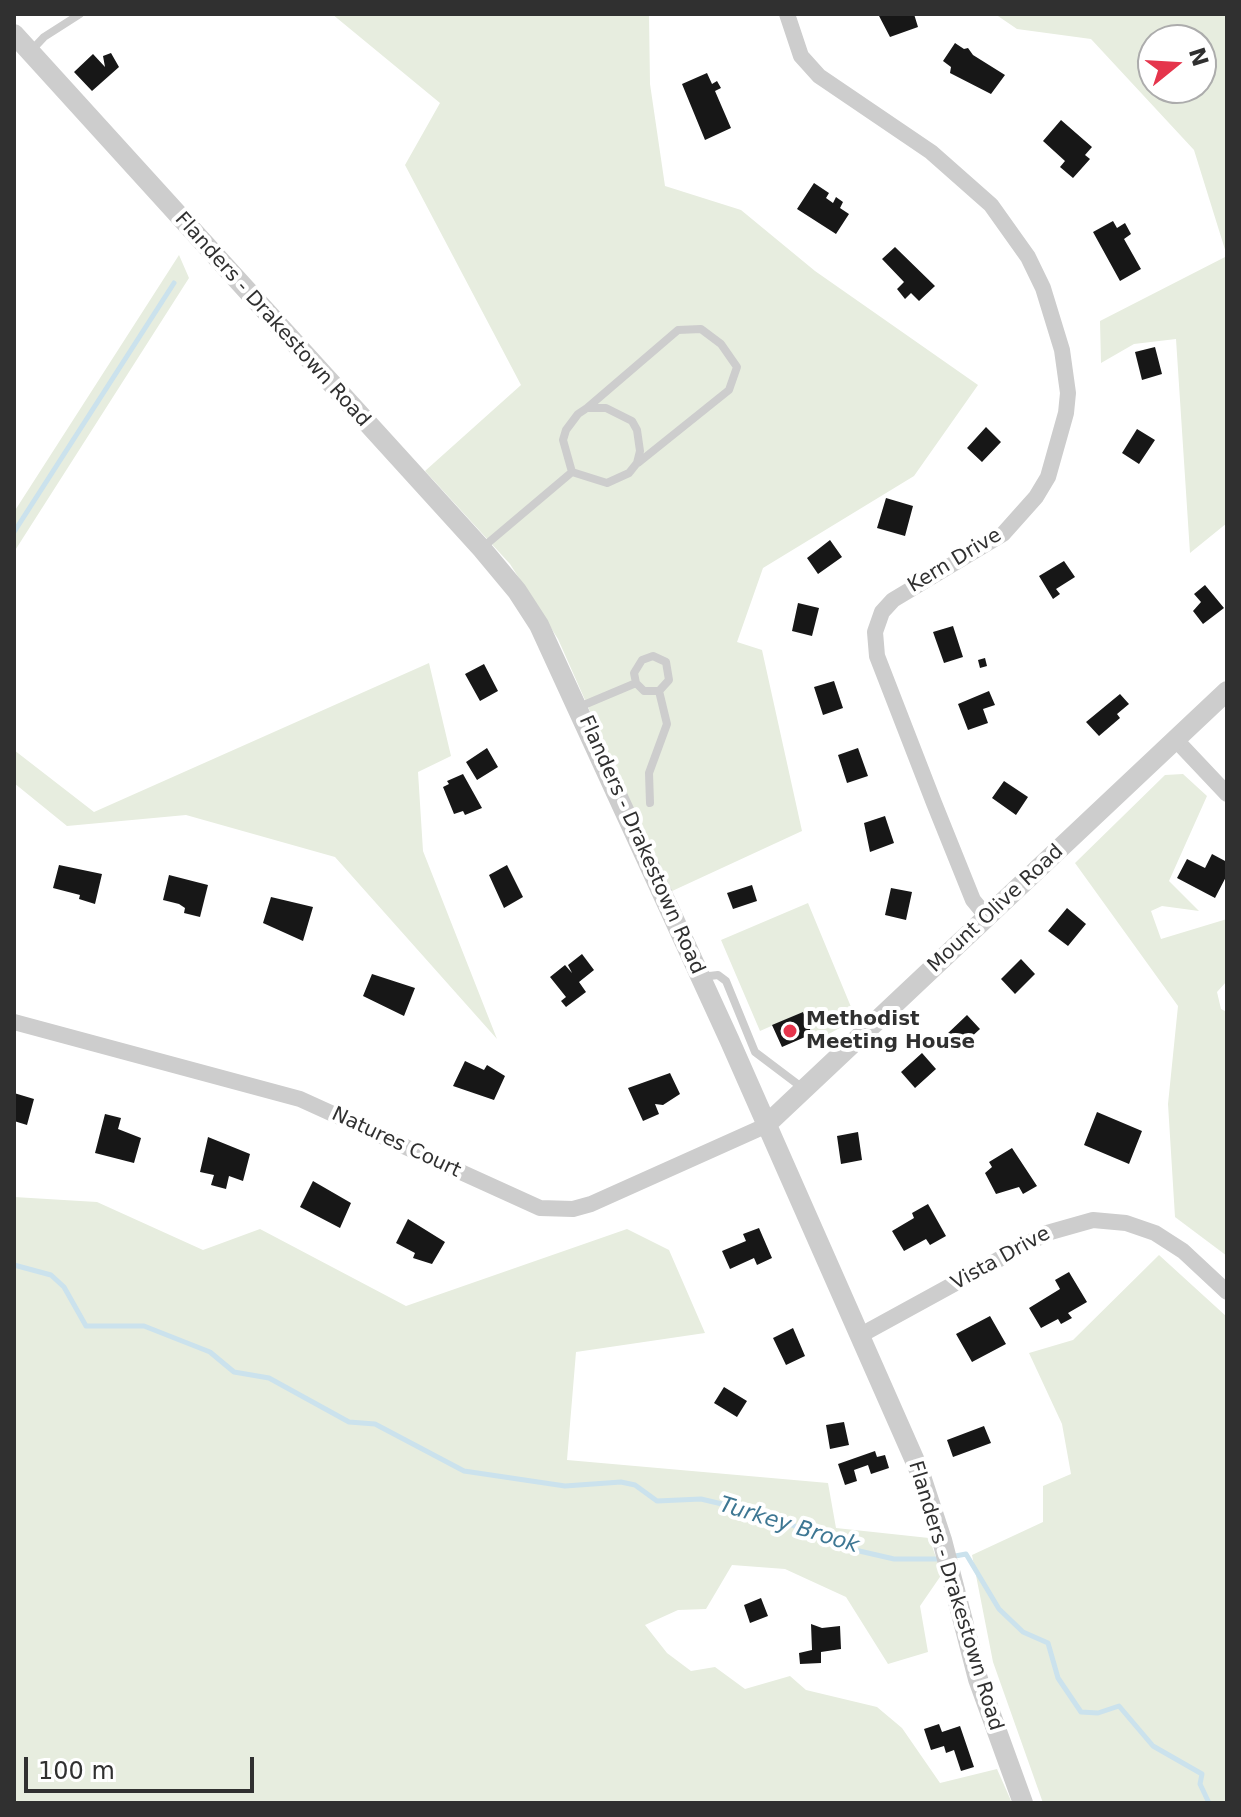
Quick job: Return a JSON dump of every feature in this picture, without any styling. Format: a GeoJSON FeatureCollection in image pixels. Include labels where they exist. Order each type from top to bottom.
{"type":"FeatureCollection","features":[{"type":"Feature","properties":{"kind":"street","name":"Kern Drive"},"geometry":{"type":"LineString","coordinates":[[787,14],[801,56],[819,76],[931,152],[991,205],[1028,257],[1051,307],[1059,339],[1066,372],[1066,413],[1048,477],[1036,497],[1003,534],[893,600],[882,612],[875,632],[877,656],[934,803],[973,900],[987,917]]}},
{"type":"Feature","properties":{"kind":"street","name":"Flanders - Drakestown Road"},"geometry":{"type":"LineString","coordinates":[[14,34],[482,549],[517,591],[539,625],[579,707],[919,1470],[942,1540],[978,1679],[1023,1803]]}},
{"type":"Feature","properties":{"kind":"street","name":"Mount Olive Road"},"geometry":{"type":"LineString","coordinates":[[765,1126],[1227,691]]}},
{"type":"Feature","properties":{"kind":"street"},"geometry":{"type":"LineString","coordinates":[[1176,740],[1227,794]]}},
{"type":"Feature","properties":{"kind":"street","name":"Natures Court"},"geometry":{"type":"LineString","coordinates":[[14,1022],[300,1099],[540,1208],[573,1209],[591,1204],[765,1126]]}},
{"type":"Feature","properties":{"kind":"street","name":"Vista Drive"},"geometry":{"type":"LineString","coordinates":[[859,1336],[1047,1233],[1093,1220],[1126,1223],[1155,1233],[1183,1251],[1227,1292]]}},
{"type":"Feature","properties":{"kind":"lane"},"geometry":{"type":"LineString","coordinates":[[30,52],[44,37],[80,14]]}},
{"type":"Feature","properties":{"kind":"lane"},"geometry":{"type":"LineString","coordinates":[[701,329],[721,344],[737,367],[729,390],[619,480],[607,483],[572,472],[563,440],[571,421],[678,330],[701,329]]}},
{"type":"Feature","properties":{"kind":"lane"},"geometry":{"type":"LineString","coordinates":[[587,408],[606,408],[632,421],[640,441],[637,463]]}},
{"type":"Feature","properties":{"kind":"lane"},"geometry":{"type":"LineString","coordinates":[[482,549],[572,472]]}},
{"type":"Feature","properties":{"kind":"lane"},"geometry":{"type":"LineString","coordinates":[[650,803],[651,764],[667,724],[659,691],[670,676],[668,666],[660,657],[653,656],[639,662],[634,673],[636,683],[644,691],[659,691]]}},
{"type":"Feature","properties":{"kind":"lane"},"geometry":{"type":"LineString","coordinates":[[579,707],[636,683]]}},
{"type":"Feature","properties":{"kind":"lane"},"geometry":{"type":"LineString","coordinates":[[700,977],[718,975],[726,981],[755,1052],[805,1091]]}},
{"type":"Feature","properties":{"kind":"shaded area"},"geometry":{"type":"Polygon","coordinates":[[[332,14],[649,14],[650,84],[665,186],[741,210],[815,271],[978,385],[914,476],[763,568],[737,642],[762,650],[802,831],[670,892],[558,639],[510,564],[425,471],[521,385],[405,165],[440,103],[332,14]]]}},
{"type":"Feature","properties":{"kind":"shaded area"},"geometry":{"type":"Polygon","coordinates":[[[995,14],[1227,14],[1227,256],[1194,150],[1151,104],[1217,104],[1217,24],[1137,24],[1137,89],[1091,39],[1017,29],[995,14]]]}},
{"type":"Feature","properties":{"kind":"shaded area"},"geometry":{"type":"Polygon","coordinates":[[[179,255],[189,278],[14,552],[14,512],[179,255]]]}},
{"type":"Feature","properties":{"kind":"shaded area"},"geometry":{"type":"Polygon","coordinates":[[[1227,256],[1227,523],[1190,553],[1176,339],[1134,344],[1101,363],[1100,321],[1227,256]]]}},
{"type":"Feature","properties":{"kind":"shaded area"},"geometry":{"type":"Polygon","coordinates":[[[429,663],[451,756],[418,772],[423,851],[497,1039],[335,857],[186,815],[67,826],[14,783],[14,750],[94,812],[429,663]]]}},
{"type":"Feature","properties":{"kind":"shaded area"},"geometry":{"type":"Polygon","coordinates":[[[1183,774],[1207,796],[1169,881],[1199,911],[1162,906],[1151,911],[1161,939],[1227,919],[1227,981],[1217,992],[1221,1009],[1227,1012],[1227,1256],[1175,1217],[1168,1104],[1178,1006],[1075,863],[1165,775],[1183,774]]]}},
{"type":"Feature","properties":{"kind":"shaded area"},"geometry":{"type":"Polygon","coordinates":[[[808,903],[856,1019],[816,1041],[803,1012],[760,1031],[721,940],[808,903]]]}},
{"type":"Feature","properties":{"kind":"shaded area"},"geometry":{"type":"Polygon","coordinates":[[[14,1197],[97,1202],[203,1250],[260,1229],[406,1306],[627,1229],[669,1250],[705,1333],[576,1352],[567,1460],[828,1483],[836,1528],[929,1538],[942,1574],[920,1606],[928,1652],[888,1664],[846,1597],[785,1569],[732,1565],[706,1609],[678,1610],[645,1625],[667,1653],[691,1671],[715,1667],[745,1689],[790,1676],[806,1690],[877,1707],[902,1728],[940,1783],[997,1769],[1012,1803],[14,1803],[14,1197]]]}},
{"type":"Feature","properties":{"kind":"shaded area"},"geometry":{"type":"Polygon","coordinates":[[[1159,1255],[1227,1317],[1227,1803],[1043,1803],[993,1662],[972,1555],[1043,1522],[1043,1486],[1071,1474],[1062,1424],[1029,1353],[1073,1340],[1159,1255]]]}},
{"type":"Feature","properties":{"kind":"building"},"geometry":{"type":"Polygon","coordinates":[[[878,14],[914,14],[918,27],[890,37],[878,14]]]}},
{"type":"Feature","properties":{"kind":"building"},"geometry":{"type":"Polygon","coordinates":[[[955,43],[968,48],[973,55],[1005,75],[991,94],[950,73],[951,67],[943,61],[955,43]]]}},
{"type":"Feature","properties":{"kind":"building"},"geometry":{"type":"Polygon","coordinates":[[[111,53],[119,67],[92,91],[74,72],[93,54],[105,67],[103,56],[111,53]]]}},
{"type":"Feature","properties":{"kind":"building"},"geometry":{"type":"Polygon","coordinates":[[[707,73],[712,84],[717,81],[721,88],[715,91],[731,128],[705,140],[682,84],[707,73]]]}},
{"type":"Feature","properties":{"kind":"building"},"geometry":{"type":"Polygon","coordinates":[[[1061,120],[1092,147],[1085,155],[1090,159],[1073,178],[1060,167],[1065,161],[1043,141],[1061,120]]]}},
{"type":"Feature","properties":{"kind":"building"},"geometry":{"type":"Polygon","coordinates":[[[814,183],[829,193],[826,198],[833,203],[836,197],[843,202],[840,208],[849,214],[836,234],[797,209],[814,183]]]}},
{"type":"Feature","properties":{"kind":"building"},"geometry":{"type":"Polygon","coordinates":[[[1113,221],[1117,228],[1125,223],[1131,234],[1124,239],[1141,269],[1120,281],[1093,232],[1113,221]]]}},
{"type":"Feature","properties":{"kind":"building"},"geometry":{"type":"Polygon","coordinates":[[[895,247],[935,286],[919,301],[911,293],[905,299],[897,289],[904,282],[882,259],[895,247]]]}},
{"type":"Feature","properties":{"kind":"building"},"geometry":{"type":"Polygon","coordinates":[[[1155,347],[1162,374],[1142,380],[1135,352],[1155,347]]]}},
{"type":"Feature","properties":{"kind":"building"},"geometry":{"type":"Polygon","coordinates":[[[986,427],[1001,442],[982,462],[967,448],[986,427]]]}},
{"type":"Feature","properties":{"kind":"building"},"geometry":{"type":"Polygon","coordinates":[[[1137,429],[1155,440],[1139,464],[1122,453],[1137,429]]]}},
{"type":"Feature","properties":{"kind":"building"},"geometry":{"type":"Polygon","coordinates":[[[886,498],[913,506],[905,536],[877,528],[886,498]]]}},
{"type":"Feature","properties":{"kind":"building"},"geometry":{"type":"Polygon","coordinates":[[[830,540],[842,557],[818,574],[807,558],[830,540]]]}},
{"type":"Feature","properties":{"kind":"building"},"geometry":{"type":"Polygon","coordinates":[[[1064,561],[1075,577],[1056,589],[1060,594],[1053,599],[1039,576],[1064,561]]]}},
{"type":"Feature","properties":{"kind":"building"},"geometry":{"type":"Polygon","coordinates":[[[1205,585],[1224,608],[1203,624],[1193,611],[1201,602],[1194,594],[1205,585]]]}},
{"type":"Feature","properties":{"kind":"building"},"geometry":{"type":"Polygon","coordinates":[[[798,603],[819,608],[812,636],[792,631],[798,603]]]}},
{"type":"Feature","properties":{"kind":"building"},"geometry":{"type":"Polygon","coordinates":[[[953,626],[963,657],[944,663],[933,632],[953,626]]]}},
{"type":"Feature","properties":{"kind":"building"},"geometry":{"type":"Polygon","coordinates":[[[985,658],[987,666],[980,668],[978,660],[985,658]]]}},
{"type":"Feature","properties":{"kind":"building"},"geometry":{"type":"Polygon","coordinates":[[[484,664],[498,691],[480,701],[465,674],[484,664]]]}},
{"type":"Feature","properties":{"kind":"building"},"geometry":{"type":"Polygon","coordinates":[[[834,681],[843,708],[823,715],[814,687],[834,681]]]}},
{"type":"Feature","properties":{"kind":"building"},"geometry":{"type":"Polygon","coordinates":[[[989,691],[995,705],[983,709],[988,723],[968,730],[958,704],[989,691]]]}},
{"type":"Feature","properties":{"kind":"building"},"geometry":{"type":"Polygon","coordinates":[[[1120,694],[1129,704],[1117,714],[1120,718],[1099,736],[1086,722],[1120,694]]]}},
{"type":"Feature","properties":{"kind":"building"},"geometry":{"type":"Polygon","coordinates":[[[487,748],[498,767],[477,780],[466,762],[487,748]]]}},
{"type":"Feature","properties":{"kind":"building"},"geometry":{"type":"Polygon","coordinates":[[[858,748],[868,776],[847,783],[838,755],[858,748]]]}},
{"type":"Feature","properties":{"kind":"building"},"geometry":{"type":"Polygon","coordinates":[[[463,774],[482,808],[465,815],[463,811],[454,814],[443,787],[449,784],[447,781],[463,774]]]}},
{"type":"Feature","properties":{"kind":"building"},"geometry":{"type":"Polygon","coordinates":[[[1004,781],[1028,797],[1016,815],[992,798],[1004,781]]]}},
{"type":"Feature","properties":{"kind":"building"},"geometry":{"type":"Polygon","coordinates":[[[885,816],[894,843],[870,852],[864,823],[885,816]]]}},
{"type":"Feature","properties":{"kind":"building"},"geometry":{"type":"Polygon","coordinates":[[[1212,854],[1227,862],[1227,875],[1215,898],[1177,878],[1187,859],[1205,868],[1212,854]]]}},
{"type":"Feature","properties":{"kind":"building"},"geometry":{"type":"Polygon","coordinates":[[[59,865],[102,874],[95,904],[79,899],[80,895],[53,888],[59,865]]]}},
{"type":"Feature","properties":{"kind":"building"},"geometry":{"type":"Polygon","coordinates":[[[507,865],[523,897],[504,908],[489,875],[507,865]]]}},
{"type":"Feature","properties":{"kind":"building"},"geometry":{"type":"Polygon","coordinates":[[[169,875],[208,885],[200,917],[184,913],[185,908],[179,904],[163,900],[169,875]]]}},
{"type":"Feature","properties":{"kind":"building"},"geometry":{"type":"Polygon","coordinates":[[[752,885],[757,901],[733,909],[727,893],[752,885]]]}},
{"type":"Feature","properties":{"kind":"building"},"geometry":{"type":"Polygon","coordinates":[[[891,888],[912,892],[906,920],[885,915],[891,888]]]}},
{"type":"Feature","properties":{"kind":"building"},"geometry":{"type":"Polygon","coordinates":[[[271,897],[313,907],[303,941],[263,923],[271,897]]]}},
{"type":"Feature","properties":{"kind":"building"},"geometry":{"type":"Polygon","coordinates":[[[1067,908],[1086,924],[1068,946],[1048,931],[1067,908]]]}},
{"type":"Feature","properties":{"kind":"building"},"geometry":{"type":"Polygon","coordinates":[[[582,954],[594,970],[579,982],[586,992],[566,1007],[561,1001],[566,997],[550,977],[565,965],[572,973],[568,965],[582,954]]]}},
{"type":"Feature","properties":{"kind":"building"},"geometry":{"type":"Polygon","coordinates":[[[1021,959],[1035,974],[1015,994],[1001,979],[1021,959]]]}},
{"type":"Feature","properties":{"kind":"building"},"geometry":{"type":"Polygon","coordinates":[[[372,974],[415,988],[404,1016],[363,996],[372,974]]]}},
{"type":"Feature","properties":{"kind":"building"},"geometry":{"type":"Polygon","coordinates":[[[803,1012],[812,1034],[782,1047],[772,1025],[803,1012]]]}},
{"type":"Feature","properties":{"kind":"building"},"geometry":{"type":"Polygon","coordinates":[[[967,1015],[980,1029],[958,1049],[946,1035],[967,1015]]]}},
{"type":"Feature","properties":{"kind":"building"},"geometry":{"type":"Polygon","coordinates":[[[922,1053],[936,1069],[915,1088],[901,1072],[922,1053]]]}},
{"type":"Feature","properties":{"kind":"building"},"geometry":{"type":"Polygon","coordinates":[[[465,1061],[484,1070],[487,1065],[505,1076],[494,1100],[453,1086],[465,1061]]]}},
{"type":"Feature","properties":{"kind":"building"},"geometry":{"type":"Polygon","coordinates":[[[670,1073],[680,1094],[663,1105],[655,1104],[659,1114],[643,1121],[628,1088],[670,1073]]]}},
{"type":"Feature","properties":{"kind":"building"},"geometry":{"type":"Polygon","coordinates":[[[14,1093],[34,1099],[27,1125],[14,1121],[14,1093]]]}},
{"type":"Feature","properties":{"kind":"building"},"geometry":{"type":"Polygon","coordinates":[[[1097,1112],[1142,1131],[1129,1164],[1084,1145],[1097,1112]]]}},
{"type":"Feature","properties":{"kind":"building"},"geometry":{"type":"Polygon","coordinates":[[[105,1114],[121,1118],[118,1129],[141,1138],[134,1163],[95,1153],[105,1114]]]}},
{"type":"Feature","properties":{"kind":"building"},"geometry":{"type":"Polygon","coordinates":[[[858,1132],[862,1160],[841,1164],[837,1136],[858,1132]]]}},
{"type":"Feature","properties":{"kind":"building"},"geometry":{"type":"Polygon","coordinates":[[[208,1137],[250,1154],[243,1181],[229,1176],[226,1189],[211,1185],[214,1175],[200,1172],[208,1137]]]}},
{"type":"Feature","properties":{"kind":"building"},"geometry":{"type":"Polygon","coordinates":[[[1012,1148],[1037,1186],[1023,1194],[1019,1187],[996,1194],[985,1173],[992,1167],[989,1162],[1012,1148]]]}},
{"type":"Feature","properties":{"kind":"building"},"geometry":{"type":"Polygon","coordinates":[[[313,1181],[351,1203],[340,1228],[300,1207],[313,1181]]]}},
{"type":"Feature","properties":{"kind":"building"},"geometry":{"type":"Polygon","coordinates":[[[928,1204],[946,1236],[930,1245],[926,1239],[904,1251],[892,1231],[914,1218],[912,1213],[928,1204]]]}},
{"type":"Feature","properties":{"kind":"building"},"geometry":{"type":"Polygon","coordinates":[[[408,1219],[445,1242],[432,1264],[413,1258],[415,1253],[396,1243],[408,1219]]]}},
{"type":"Feature","properties":{"kind":"building"},"geometry":{"type":"Polygon","coordinates":[[[759,1228],[772,1258],[757,1265],[754,1258],[730,1269],[722,1251],[746,1241],[743,1234],[759,1228]]]}},
{"type":"Feature","properties":{"kind":"building"},"geometry":{"type":"Polygon","coordinates":[[[1069,1272],[1087,1302],[1068,1313],[1072,1318],[1061,1324],[1058,1319],[1041,1328],[1029,1308],[1060,1289],[1055,1280],[1069,1272]]]}},
{"type":"Feature","properties":{"kind":"building"},"geometry":{"type":"Polygon","coordinates":[[[990,1316],[1006,1344],[972,1362],[956,1334],[990,1316]]]}},
{"type":"Feature","properties":{"kind":"building"},"geometry":{"type":"Polygon","coordinates":[[[793,1328],[805,1356],[786,1365],[773,1338],[793,1328]]]}},
{"type":"Feature","properties":{"kind":"building"},"geometry":{"type":"Polygon","coordinates":[[[724,1387],[747,1401],[737,1417],[714,1403],[724,1387]]]}},
{"type":"Feature","properties":{"kind":"building"},"geometry":{"type":"Polygon","coordinates":[[[844,1422],[849,1445],[830,1449],[826,1425],[844,1422]]]}},
{"type":"Feature","properties":{"kind":"building"},"geometry":{"type":"Polygon","coordinates":[[[984,1426],[991,1443],[953,1457],[947,1440],[984,1426]]]}},
{"type":"Feature","properties":{"kind":"building"},"geometry":{"type":"Polygon","coordinates":[[[875,1451],[877,1457],[885,1455],[889,1468],[871,1474],[868,1465],[854,1470],[857,1481],[845,1485],[838,1464],[875,1451]]]}},
{"type":"Feature","properties":{"kind":"building"},"geometry":{"type":"Polygon","coordinates":[[[761,1598],[768,1616],[750,1623],[744,1605],[761,1598]]]}},
{"type":"Feature","properties":{"kind":"building"},"geometry":{"type":"Polygon","coordinates":[[[811,1624],[822,1628],[840,1626],[841,1649],[821,1652],[821,1663],[800,1664],[799,1653],[812,1650],[811,1624]]]}},
{"type":"Feature","properties":{"kind":"building"},"geometry":{"type":"Polygon","coordinates":[[[939,1724],[942,1732],[960,1726],[974,1767],[961,1771],[954,1750],[946,1753],[944,1746],[931,1750],[924,1729],[939,1724]]]}},
{"type":"Feature","properties":{"kind":"waterway"},"geometry":{"type":"LineString","coordinates":[[14,532],[174,283]]}},
{"type":"Feature","properties":{"kind":"waterway","name":"Turkey Brook"},"geometry":{"type":"LineString","coordinates":[[14,1265],[51,1275],[64,1287],[86,1326],[144,1326],[210,1352],[234,1372],[269,1378],[349,1422],[375,1424],[464,1471],[565,1486],[621,1482],[635,1485],[657,1501],[701,1499],[764,1514],[855,1550],[894,1559],[940,1559]]}},
{"type":"Feature","properties":{"kind":"waterway","name":"Turkey Brook"},"geometry":{"type":"LineString","coordinates":[[950,1557],[966,1554],[999,1609],[1023,1632],[1048,1643],[1058,1678],[1081,1712],[1098,1713],[1119,1706],[1153,1746],[1202,1774],[1200,1784],[1209,1803]]}},
{"type":"Feature","properties":{"kind":"place","name":"Methodist Meeting House"},"geometry":{"type":"Point","coordinates":[790,1031]}}]}
